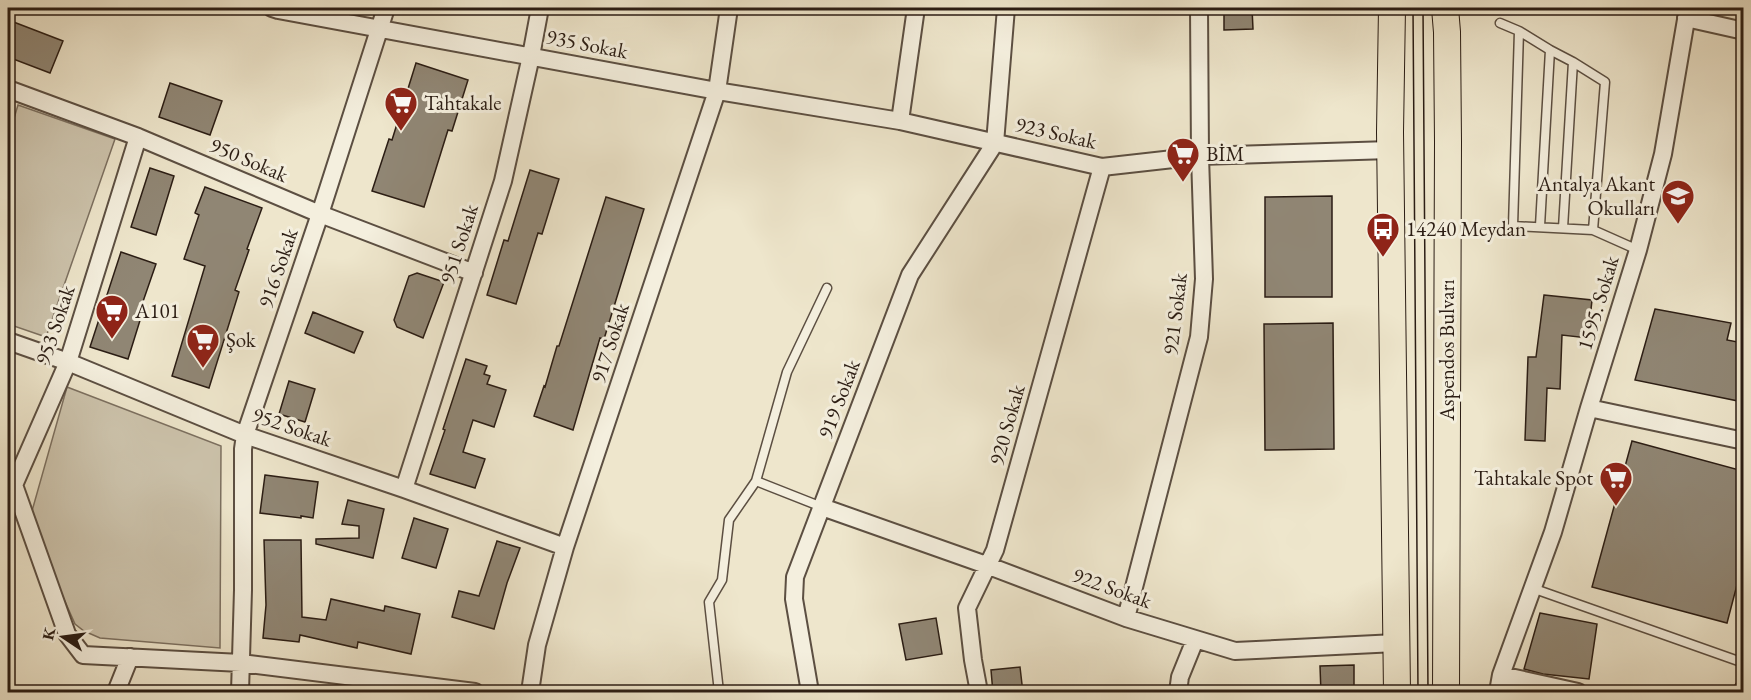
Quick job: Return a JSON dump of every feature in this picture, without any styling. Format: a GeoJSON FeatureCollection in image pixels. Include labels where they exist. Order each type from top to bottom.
{"type":"FeatureCollection","features":[{"type":"Feature","properties":{"kind":"main road"},"geometry":{"type":"LineString","coordinates":[[1392,8],[1390,150],[1397,693]]}},
{"type":"Feature","properties":{"kind":"main road","name":"Aspendos Bulvarı"},"geometry":{"type":"LineString","coordinates":[[1445,8],[1448,130],[1446,693]]}},
{"type":"Feature","properties":{"kind":"street","name":"935 Sokak"},"geometry":{"type":"LineString","coordinates":[[272,8],[717,91]]}},
{"type":"Feature","properties":{"kind":"street","name":"916 Sokak"},"geometry":{"type":"LineString","coordinates":[[240,693],[245,435],[320,214],[386,8]]}},
{"type":"Feature","properties":{"kind":"street","name":"951 Sokak"},"geometry":{"type":"LineString","coordinates":[[404,489],[503,181],[540,8]]}},
{"type":"Feature","properties":{"kind":"street","name":"917 Sokak"},"geometry":{"type":"LineString","coordinates":[[530,693],[537,645],[565,547],[717,91],[729,8]]}},
{"type":"Feature","properties":{"kind":"street"},"geometry":{"type":"LineString","coordinates":[[900,121],[916,8]]}},
{"type":"Feature","properties":{"kind":"street"},"geometry":{"type":"LineString","coordinates":[[995,143],[1006,8]]}},
{"type":"Feature","properties":{"kind":"street","name":"921 Sokak"},"geometry":{"type":"LineString","coordinates":[[1126,618],[1199,337],[1204,279],[1199,8]]}},
{"type":"Feature","properties":{"kind":"street"},"geometry":{"type":"LineString","coordinates":[[1687,13],[1743,31]]}},
{"type":"Feature","properties":{"kind":"street","name":"1595. Sokak"},"geometry":{"type":"LineString","coordinates":[[1498,693],[1501,675],[1553,532],[1638,250],[1663,154],[1687,13]]}},
{"type":"Feature","properties":{"kind":"street","name":"950 Sokak"},"geometry":{"type":"LineString","coordinates":[[8,89],[138,138],[320,214],[474,273]]}},
{"type":"Feature","properties":{"kind":"street","name":"923 Sokak"},"geometry":{"type":"LineString","coordinates":[[717,91],[900,121],[1102,167],[1200,156],[1390,150]]}},
{"type":"Feature","properties":{"kind":"street","name":"953 Sokak"},"geometry":{"type":"LineString","coordinates":[[130,657],[83,655],[67,634],[11,486],[68,362],[138,138]]}},
{"type":"Feature","properties":{"kind":"street","name":"919 Sokak"},"geometry":{"type":"LineString","coordinates":[[810,693],[794,599],[795,577],[910,275],[995,143]]}},
{"type":"Feature","properties":{"kind":"street","name":"920 Sokak"},"geometry":{"type":"LineString","coordinates":[[979,693],[967,608],[995,550],[1102,167]]}},
{"type":"Feature","properties":{"kind":"street","name":"952 Sokak"},"geometry":{"type":"LineString","coordinates":[[8,341],[68,362],[245,435],[565,547]]}},
{"type":"Feature","properties":{"kind":"street"},"geometry":{"type":"LineString","coordinates":[[1589,408],[1743,441]]}},
{"type":"Feature","properties":{"kind":"street","name":"922 Sokak"},"geometry":{"type":"LineString","coordinates":[[822,507],[989,566],[1126,618],[1235,651],[1396,643]]}},
{"type":"Feature","properties":{"kind":"street"},"geometry":{"type":"LineString","coordinates":[[1178,693],[1180,677],[1195,640]]}},
{"type":"Feature","properties":{"kind":"street"},"geometry":{"type":"LineString","coordinates":[[116,693],[130,657],[241,663],[475,693]]}},
{"type":"Feature","properties":{"kind":"street"},"geometry":{"type":"LineString","coordinates":[[1501,675],[1578,693]]}},
{"type":"Feature","properties":{"kind":"street"},"geometry":{"type":"LineString","coordinates":[[1742,693],[1743,688]]}},
{"type":"Feature","properties":{"kind":"lane"},"geometry":{"type":"LineString","coordinates":[[1500,23],[1519,31],[1605,82],[1593,230]]}},
{"type":"Feature","properties":{"kind":"lane"},"geometry":{"type":"LineString","coordinates":[[1519,31],[1513,226],[1593,230],[1638,250]]}},
{"type":"Feature","properties":{"kind":"lane"},"geometry":{"type":"LineString","coordinates":[[1540,226],[1550,50]]}},
{"type":"Feature","properties":{"kind":"lane"},"geometry":{"type":"LineString","coordinates":[[1563,228],[1573,62]]}},
{"type":"Feature","properties":{"kind":"lane"},"geometry":{"type":"LineString","coordinates":[[719,693],[709,603],[722,580],[729,520],[756,481],[787,372],[827,288]]}},
{"type":"Feature","properties":{"kind":"lane"},"geometry":{"type":"LineString","coordinates":[[756,481],[822,507]]}},
{"type":"Feature","properties":{"kind":"lane"},"geometry":{"type":"LineString","coordinates":[[1532,588],[1743,663]]}},
{"type":"Feature","properties":{"kind":"shaded area"},"geometry":{"type":"Polygon","coordinates":[[[18,105],[115,139],[46,337],[8,324],[8,138],[18,105]]]}},
{"type":"Feature","properties":{"kind":"shaded area"},"geometry":{"type":"Polygon","coordinates":[[[67,387],[221,446],[220,648],[100,638],[75,624],[51,570],[32,511],[67,387]]]}},
{"type":"Feature","properties":{"kind":"building"},"geometry":{"type":"Polygon","coordinates":[[[1224,8],[1252,8],[1253,29],[1224,30],[1224,8]]]}},
{"type":"Feature","properties":{"kind":"building"},"geometry":{"type":"Polygon","coordinates":[[[11,21],[63,41],[50,73],[8,57],[8,30],[11,21]]]}},
{"type":"Feature","properties":{"kind":"building"},"geometry":{"type":"Polygon","coordinates":[[[416,63],[468,80],[452,131],[448,130],[424,207],[372,191],[389,139],[392,140],[416,63]]]}},
{"type":"Feature","properties":{"kind":"building"},"geometry":{"type":"Polygon","coordinates":[[[170,83],[222,101],[210,135],[159,117],[170,83]]]}},
{"type":"Feature","properties":{"kind":"building"},"geometry":{"type":"Polygon","coordinates":[[[150,168],[174,176],[156,235],[131,227],[150,168]]]}},
{"type":"Feature","properties":{"kind":"building"},"geometry":{"type":"Polygon","coordinates":[[[530,170],[559,179],[542,234],[538,233],[516,304],[487,295],[504,240],[508,241],[530,170]]]}},
{"type":"Feature","properties":{"kind":"building"},"geometry":{"type":"Polygon","coordinates":[[[205,187],[262,208],[247,249],[249,250],[235,290],[239,292],[209,388],[172,376],[205,266],[184,259],[199,215],[195,213],[205,187]]]}},
{"type":"Feature","properties":{"kind":"building"},"geometry":{"type":"Polygon","coordinates":[[[1332,196],[1332,297],[1265,297],[1265,197],[1332,196]]]}},
{"type":"Feature","properties":{"kind":"building"},"geometry":{"type":"Polygon","coordinates":[[[606,197],[644,209],[604,339],[600,338],[573,430],[534,416],[557,346],[559,346],[606,197]]]}},
{"type":"Feature","properties":{"kind":"building"},"geometry":{"type":"Polygon","coordinates":[[[121,252],[156,264],[139,313],[142,314],[128,359],[90,347],[121,252]]]}},
{"type":"Feature","properties":{"kind":"building"},"geometry":{"type":"Polygon","coordinates":[[[417,273],[444,282],[423,338],[397,327],[394,320],[409,276],[417,273]]]}},
{"type":"Feature","properties":{"kind":"building"},"geometry":{"type":"Polygon","coordinates":[[[1544,295],[1592,300],[1588,338],[1562,335],[1560,389],[1547,388],[1545,441],[1525,440],[1528,357],[1536,357],[1544,295]]]}},
{"type":"Feature","properties":{"kind":"building"},"geometry":{"type":"Polygon","coordinates":[[[1655,309],[1731,323],[1727,340],[1743,343],[1743,402],[1635,380],[1655,309]]]}},
{"type":"Feature","properties":{"kind":"building"},"geometry":{"type":"Polygon","coordinates":[[[313,312],[363,332],[354,353],[305,333],[313,312]]]}},
{"type":"Feature","properties":{"kind":"building"},"geometry":{"type":"Polygon","coordinates":[[[1333,323],[1334,449],[1265,450],[1264,324],[1333,323]]]}},
{"type":"Feature","properties":{"kind":"building"},"geometry":{"type":"Polygon","coordinates":[[[466,359],[487,366],[484,374],[490,376],[487,384],[506,390],[494,427],[473,420],[463,452],[485,459],[475,488],[430,474],[466,359]]]}},
{"type":"Feature","properties":{"kind":"building"},"geometry":{"type":"Polygon","coordinates":[[[289,381],[315,389],[305,422],[279,414],[289,381]]]}},
{"type":"Feature","properties":{"kind":"building"},"geometry":{"type":"Polygon","coordinates":[[[1632,441],[1743,471],[1743,562],[1727,623],[1592,587],[1632,441]]]}},
{"type":"Feature","properties":{"kind":"building"},"geometry":{"type":"Polygon","coordinates":[[[265,475],[318,482],[313,518],[260,513],[265,475]]]}},
{"type":"Feature","properties":{"kind":"building"},"geometry":{"type":"Polygon","coordinates":[[[348,500],[384,509],[373,558],[316,544],[316,539],[359,538],[359,526],[342,524],[348,500]]]}},
{"type":"Feature","properties":{"kind":"building"},"geometry":{"type":"Polygon","coordinates":[[[414,518],[448,529],[436,568],[402,558],[414,518]]]}},
{"type":"Feature","properties":{"kind":"building"},"geometry":{"type":"Polygon","coordinates":[[[264,540],[301,540],[302,617],[326,620],[331,599],[384,611],[385,606],[420,614],[411,654],[358,642],[357,648],[300,635],[299,642],[263,638],[266,605],[264,540]]]}},
{"type":"Feature","properties":{"kind":"building"},"geometry":{"type":"Polygon","coordinates":[[[497,541],[520,548],[494,629],[452,617],[459,591],[479,596],[497,541]]]}},
{"type":"Feature","properties":{"kind":"building"},"geometry":{"type":"Polygon","coordinates":[[[1540,613],[1597,624],[1589,679],[1543,674],[1524,669],[1540,613]]]}},
{"type":"Feature","properties":{"kind":"building"},"geometry":{"type":"Polygon","coordinates":[[[936,618],[942,654],[906,660],[899,624],[936,618]]]}},
{"type":"Feature","properties":{"kind":"building"},"geometry":{"type":"Polygon","coordinates":[[[1354,665],[1354,693],[1321,693],[1320,666],[1354,665]]]}},
{"type":"Feature","properties":{"kind":"building"},"geometry":{"type":"Polygon","coordinates":[[[1020,667],[1023,693],[993,693],[991,670],[1020,667]]]}},
{"type":"Feature","properties":{"kind":"tram line"},"geometry":{"type":"LineString","coordinates":[[1413,8],[1418,692]]}},
{"type":"Feature","properties":{"kind":"tram line"},"geometry":{"type":"LineString","coordinates":[[1423,8],[1428,692]]}},
{"type":"Feature","properties":{"kind":"place","name":"Tahtakale"},"geometry":{"type":"Point","coordinates":[401,132]}},
{"type":"Feature","properties":{"kind":"place","name":"BİM"},"geometry":{"type":"Point","coordinates":[1183,183]}},
{"type":"Feature","properties":{"kind":"place","name":"Antalya Akant Okulları"},"geometry":{"type":"Point","coordinates":[1678,225]}},
{"type":"Feature","properties":{"kind":"place","name":"14240 Meydan"},"geometry":{"type":"Point","coordinates":[1383,258]}},
{"type":"Feature","properties":{"kind":"place","name":"A101"},"geometry":{"type":"Point","coordinates":[112,340]}},
{"type":"Feature","properties":{"kind":"place","name":"Şok"},"geometry":{"type":"Point","coordinates":[203,369]}},
{"type":"Feature","properties":{"kind":"place","name":"Tahtakale Spot"},"geometry":{"type":"Point","coordinates":[1616,507]}}]}
